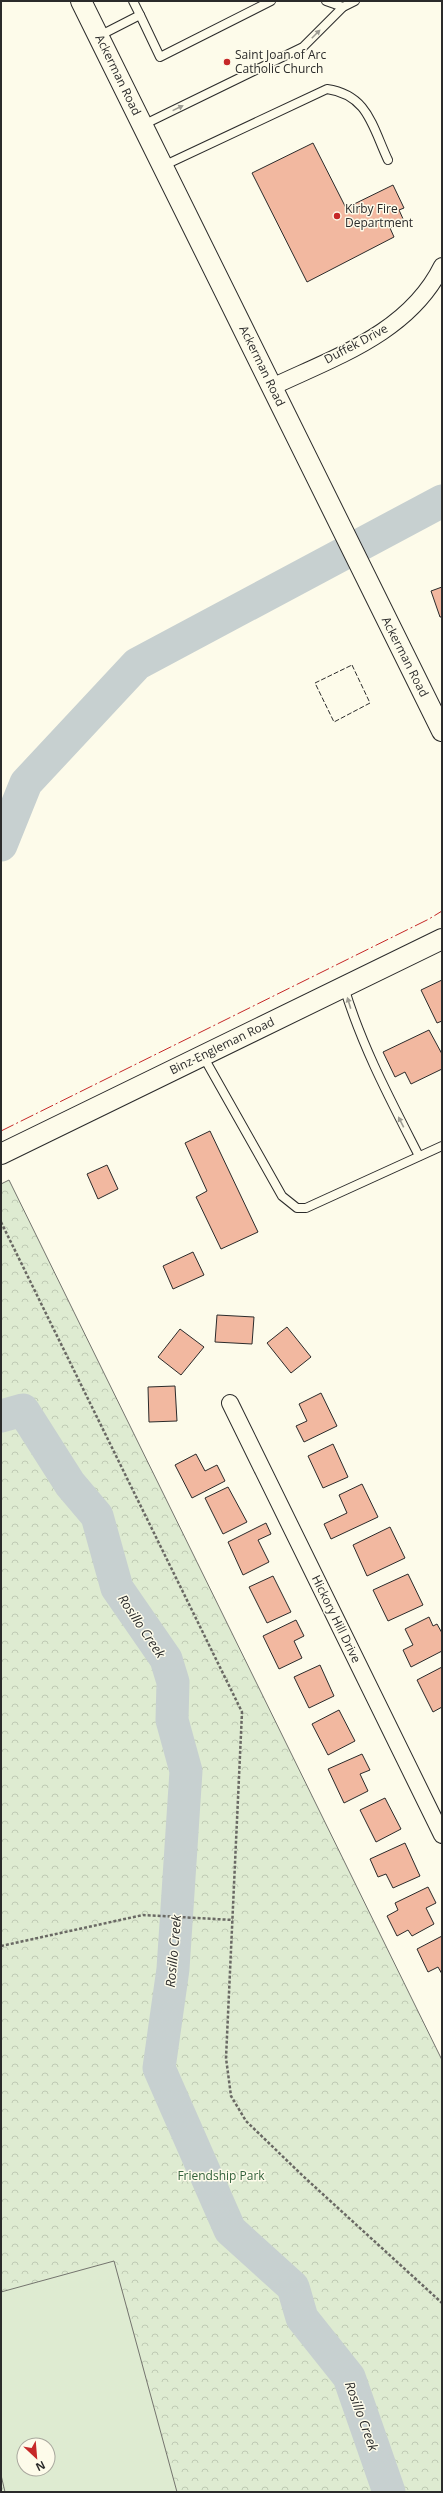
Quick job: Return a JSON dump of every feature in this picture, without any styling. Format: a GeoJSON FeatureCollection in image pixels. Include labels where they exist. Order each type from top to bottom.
{"type":"FeatureCollection","features":[{"type":"Feature","properties":{"kind":"street","name":"Ackerman Road"},"geometry":{"type":"LineString","coordinates":[[81,1],[442,731]]}},
{"type":"Feature","properties":{"kind":"street","name":"Duffek Drive"},"geometry":{"type":"LineString","coordinates":[[272,387],[372,338],[400,320],[420,300],[442,266]]}},
{"type":"Feature","properties":{"kind":"street","name":"Binz-Engleman Road"},"geometry":{"type":"LineString","coordinates":[[1,1154],[442,939]]}},
{"type":"Feature","properties":{"kind":"street","name":"Hickory Hill Drive"},"geometry":{"type":"LineString","coordinates":[[230,1403],[442,1835]]}},
{"type":"Feature","properties":{"kind":"lane"},"geometry":{"type":"LineString","coordinates":[[133,1],[160,56],[270,1]]}},
{"type":"Feature","properties":{"kind":"lane"},"geometry":{"type":"LineString","coordinates":[[326,1],[343,7]]}},
{"type":"Feature","properties":{"kind":"lane"},"geometry":{"type":"LineString","coordinates":[[143,125],[303,47],[343,7],[355,1]]}},
{"type":"Feature","properties":{"kind":"lane"},"geometry":{"type":"LineString","coordinates":[[99,36],[140,15]]}},
{"type":"Feature","properties":{"kind":"lane"},"geometry":{"type":"LineString","coordinates":[[163,166],[327,89],[344,91],[361,104],[388,160]]}},
{"type":"Feature","properties":{"kind":"lane"},"geometry":{"type":"LineString","coordinates":[[344,987],[354,1020],[370,1060],[419,1156]]}},
{"type":"Feature","properties":{"kind":"lane"},"geometry":{"type":"LineString","coordinates":[[202,1056],[282,1196],[297,1208],[306,1208],[442,1146]]}},
{"type":"Feature","properties":{"kind":"path"},"geometry":{"type":"LineString","coordinates":[[1,1222],[242,1712],[226,2058],[231,2096],[246,2121],[303,2176],[442,2303]]}},
{"type":"Feature","properties":{"kind":"path"},"geometry":{"type":"LineString","coordinates":[[1,1946],[143,1916],[233,1920]]}},
{"type":"Feature","properties":{"kind":"green space","name":"Friendship Park"},"geometry":{"type":"Polygon","coordinates":[[[9,1180],[442,2060],[442,2492],[1,2492],[1,1184],[9,1180]]]}},
{"type":"Feature","properties":{"kind":"green space"},"geometry":{"type":"Polygon","coordinates":[[[114,2261],[177,2492],[5,2492],[1,2475],[1,2292],[114,2261]]]}},
{"type":"Feature","properties":{"kind":"building","name":"Kirby Fire Department"},"geometry":{"type":"Polygon","coordinates":[[[313,143],[346,208],[393,185],[404,208],[399,210],[404,221],[390,228],[394,237],[307,282],[252,173],[313,143]]]}},
{"type":"Feature","properties":{"kind":"building"},"geometry":{"type":"Polygon","coordinates":[[[442,587],[442,617],[440,617],[431,591],[442,587]]]}},
{"type":"Feature","properties":{"kind":"building"},"geometry":{"type":"Polygon","coordinates":[[[442,980],[442,1021],[437,1023],[421,990],[442,980]]]}},
{"type":"Feature","properties":{"kind":"building"},"geometry":{"type":"Polygon","coordinates":[[[429,1030],[442,1054],[442,1069],[411,1084],[405,1072],[395,1077],[383,1052],[429,1030]]]}},
{"type":"Feature","properties":{"kind":"building"},"geometry":{"type":"Polygon","coordinates":[[[210,1131],[258,1232],[221,1249],[196,1197],[207,1191],[185,1143],[210,1131]]]}},
{"type":"Feature","properties":{"kind":"building"},"geometry":{"type":"Polygon","coordinates":[[[107,1165],[118,1189],[98,1199],[87,1174],[107,1165]]]}},
{"type":"Feature","properties":{"kind":"building"},"geometry":{"type":"Polygon","coordinates":[[[193,1252],[204,1275],[173,1289],[163,1266],[193,1252]]]}},
{"type":"Feature","properties":{"kind":"building"},"geometry":{"type":"Polygon","coordinates":[[[217,1315],[254,1317],[252,1344],[215,1342],[217,1315]]]}},
{"type":"Feature","properties":{"kind":"building"},"geometry":{"type":"Polygon","coordinates":[[[287,1327],[311,1357],[291,1373],[267,1343],[287,1327]]]}},
{"type":"Feature","properties":{"kind":"building"},"geometry":{"type":"Polygon","coordinates":[[[180,1329],[204,1347],[181,1375],[158,1357],[180,1329]]]}},
{"type":"Feature","properties":{"kind":"building"},"geometry":{"type":"Polygon","coordinates":[[[175,1386],[177,1421],[149,1422],[148,1387],[175,1386]]]}},
{"type":"Feature","properties":{"kind":"building"},"geometry":{"type":"Polygon","coordinates":[[[321,1393],[337,1426],[304,1442],[296,1426],[307,1421],[299,1404],[321,1393]]]}},
{"type":"Feature","properties":{"kind":"building"},"geometry":{"type":"Polygon","coordinates":[[[333,1444],[348,1477],[323,1488],[308,1456],[333,1444]]]}},
{"type":"Feature","properties":{"kind":"building"},"geometry":{"type":"Polygon","coordinates":[[[196,1454],[205,1471],[217,1465],[225,1481],[192,1498],[175,1465],[196,1454]]]}},
{"type":"Feature","properties":{"kind":"building"},"geometry":{"type":"Polygon","coordinates":[[[362,1484],[378,1517],[331,1539],[324,1524],[347,1513],[339,1495],[362,1484]]]}},
{"type":"Feature","properties":{"kind":"building"},"geometry":{"type":"Polygon","coordinates":[[[228,1487],[247,1522],[223,1534],[205,1498],[228,1487]]]}},
{"type":"Feature","properties":{"kind":"building"},"geometry":{"type":"Polygon","coordinates":[[[266,1523],[271,1534],[258,1540],[269,1562],[243,1575],[228,1542],[266,1523]]]}},
{"type":"Feature","properties":{"kind":"building"},"geometry":{"type":"Polygon","coordinates":[[[390,1527],[405,1558],[367,1576],[353,1545],[390,1527]]]}},
{"type":"Feature","properties":{"kind":"building"},"geometry":{"type":"Polygon","coordinates":[[[408,1574],[423,1605],[388,1621],[373,1590],[408,1574]]]}},
{"type":"Feature","properties":{"kind":"building"},"geometry":{"type":"Polygon","coordinates":[[[273,1576],[291,1612],[267,1623],[249,1587],[273,1576]]]}},
{"type":"Feature","properties":{"kind":"building"},"geometry":{"type":"Polygon","coordinates":[[[429,1617],[433,1626],[437,1624],[442,1633],[442,1651],[411,1667],[403,1650],[413,1645],[405,1629],[429,1617]]]}},
{"type":"Feature","properties":{"kind":"building"},"geometry":{"type":"Polygon","coordinates":[[[296,1620],[304,1636],[294,1641],[302,1658],[279,1669],[263,1636],[296,1620]]]}},
{"type":"Feature","properties":{"kind":"building"},"geometry":{"type":"Polygon","coordinates":[[[320,1665],[334,1696],[309,1708],[294,1677],[320,1665]]]}},
{"type":"Feature","properties":{"kind":"building"},"geometry":{"type":"Polygon","coordinates":[[[442,1667],[442,1707],[433,1712],[417,1680],[442,1667]]]}},
{"type":"Feature","properties":{"kind":"building"},"geometry":{"type":"Polygon","coordinates":[[[339,1710],[355,1741],[328,1755],[312,1724],[339,1710]]]}},
{"type":"Feature","properties":{"kind":"building"},"geometry":{"type":"Polygon","coordinates":[[[362,1754],[370,1770],[360,1774],[368,1791],[344,1803],[328,1769],[362,1754]]]}},
{"type":"Feature","properties":{"kind":"building"},"geometry":{"type":"Polygon","coordinates":[[[385,1798],[401,1829],[376,1842],[360,1810],[385,1798]]]}},
{"type":"Feature","properties":{"kind":"building"},"geometry":{"type":"Polygon","coordinates":[[[405,1843],[420,1876],[393,1888],[386,1874],[378,1877],[370,1859],[405,1843]]]}},
{"type":"Feature","properties":{"kind":"building"},"geometry":{"type":"Polygon","coordinates":[[[428,1887],[436,1903],[426,1908],[434,1924],[412,1936],[408,1930],[397,1936],[387,1916],[398,1910],[395,1903],[428,1887]]]}},
{"type":"Feature","properties":{"kind":"building"},"geometry":{"type":"Polygon","coordinates":[[[442,1936],[442,1974],[438,1967],[428,1972],[417,1949],[442,1936]]]}},
{"type":"Feature","properties":{"kind":"waterway"},"geometry":{"type":"LineString","coordinates":[[1,845],[26,783],[137,664],[442,501]]}},
{"type":"Feature","properties":{"kind":"waterway","name":"Rosillo Creek"},"geometry":{"type":"LineString","coordinates":[[1,1416],[23,1410],[70,1484],[97,1516],[117,1588],[166,1659],[173,1682],[172,1720],[186,1771],[173,1969],[159,2068],[230,2230],[293,2287],[302,2318],[349,2377],[389,2492]]}},
{"type":"Feature","properties":{"kind":"fence"},"geometry":{"type":"LineString","coordinates":[[352,665],[370,703],[334,722],[315,683],[352,665]]}},
{"type":"Feature","properties":{"kind":"power"},"geometry":{"type":"LineString","coordinates":[[1,1131],[429,919],[442,911]]}},
{"type":"Feature","properties":{"kind":"place","name":"Saint Joan of Arc Catholic Church"},"geometry":{"type":"Point","coordinates":[227,62]}},
{"type":"Feature","properties":{"kind":"place","name":"Kirby Fire Department"},"geometry":{"type":"Point","coordinates":[337,216]}}]}
